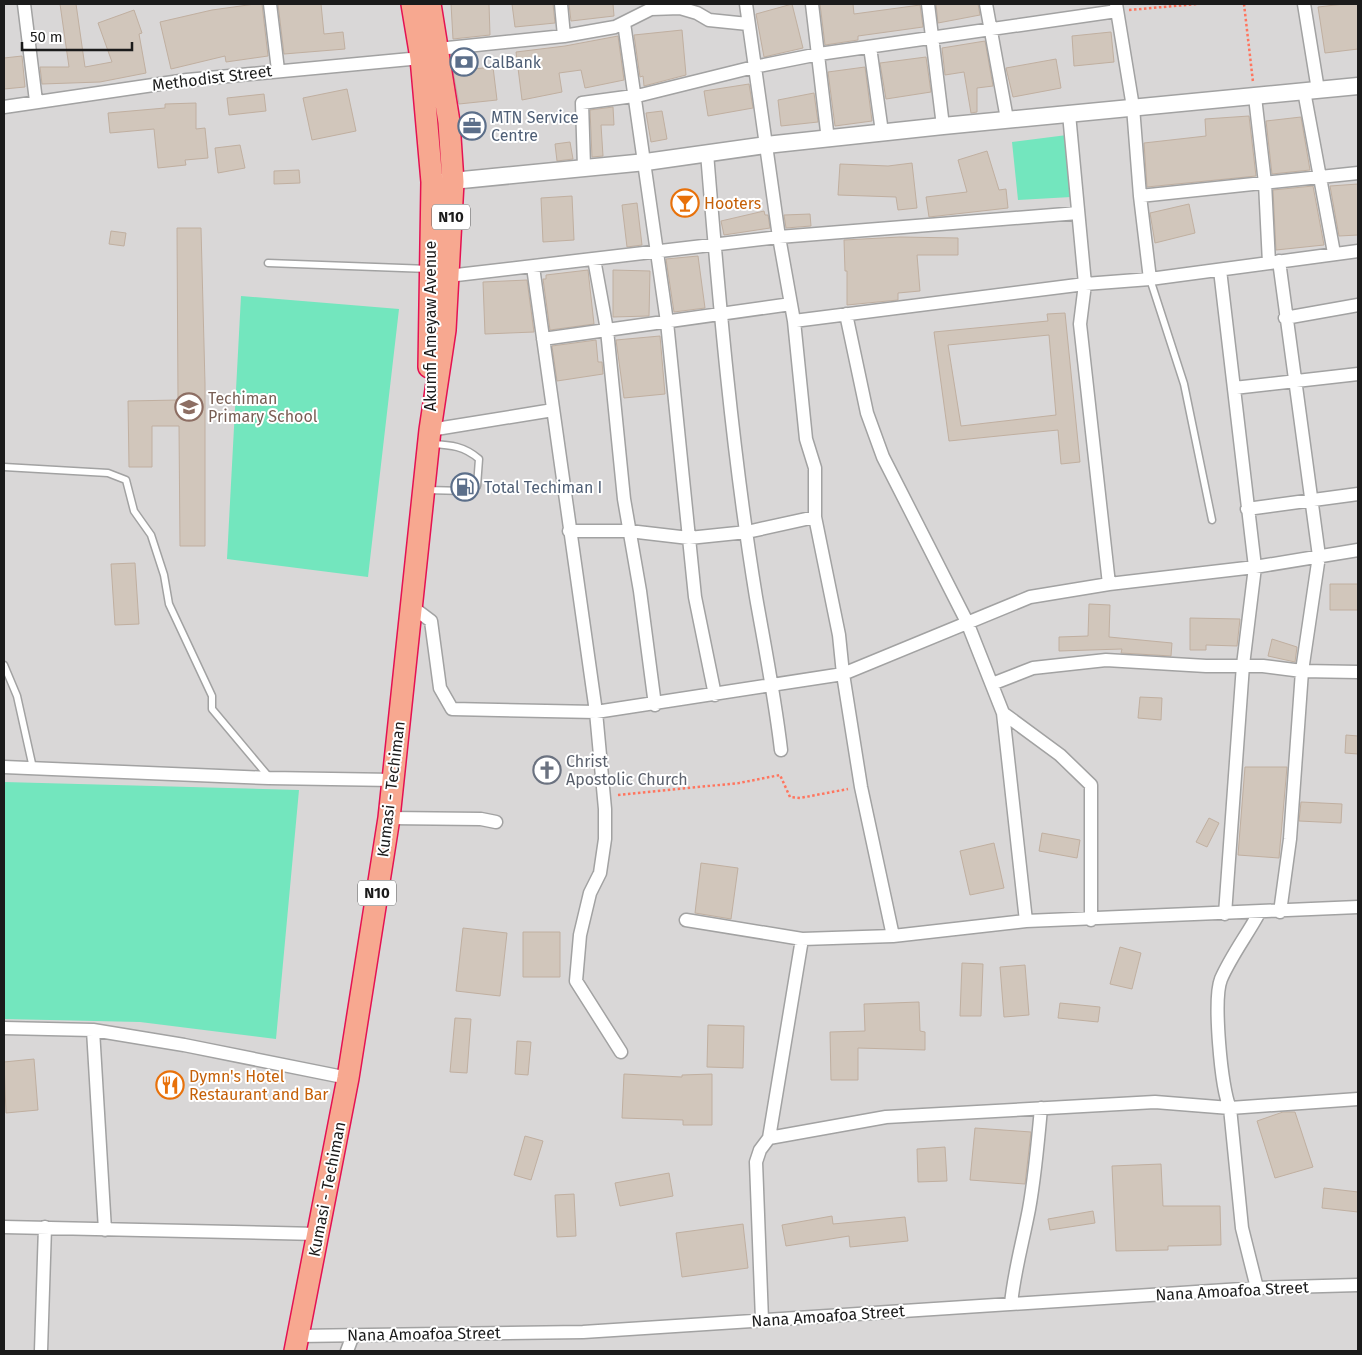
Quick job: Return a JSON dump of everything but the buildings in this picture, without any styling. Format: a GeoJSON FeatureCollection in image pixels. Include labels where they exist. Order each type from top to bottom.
{"type":"FeatureCollection","features":[{"type":"Feature","properties":{"kind":"highway","name":"Akumfi Ameyaw Avenue"},"geometry":{"type":"LineString","coordinates":[[412,4],[429,53],[449,122],[443,182],[439,272],[444,330],[429,437]]}},
{"type":"Feature","properties":{"kind":"highway","name":"Akumfi Ameyaw Avenue"},"geometry":{"type":"LineString","coordinates":[[429,53],[430,4]]}},
{"type":"Feature","properties":{"kind":"highway","name":"Kumasi - Techiman"},"geometry":{"type":"LineString","coordinates":[[296,1344],[348,1078],[389,818],[429,437]]}},
{"type":"Feature","properties":{"kind":"street"},"geometry":{"type":"LineString","coordinates":[[24,4],[36,101]]}},
{"type":"Feature","properties":{"kind":"street"},"geometry":{"type":"LineString","coordinates":[[270,4],[278,70]]}},
{"type":"Feature","properties":{"kind":"street"},"geometry":{"type":"LineString","coordinates":[[561,4],[564,36]]}},
{"type":"Feature","properties":{"kind":"street"},"geometry":{"type":"LineString","coordinates":[[746,4],[779,237],[794,321],[806,439],[815,468],[815,517],[839,635],[842,674],[861,787],[893,936]]}},
{"type":"Feature","properties":{"kind":"street"},"geometry":{"type":"LineString","coordinates":[[812,4],[828,140]]}},
{"type":"Feature","properties":{"kind":"street"},"geometry":{"type":"LineString","coordinates":[[928,4],[943,126]]}},
{"type":"Feature","properties":{"kind":"street"},"geometry":{"type":"LineString","coordinates":[[986,4],[1007,119]]}},
{"type":"Feature","properties":{"kind":"street"},"geometry":{"type":"LineString","coordinates":[[1304,4],[1320,177],[1334,254]]}},
{"type":"Feature","properties":{"kind":"street"},"geometry":{"type":"LineString","coordinates":[[680,6],[709,20],[748,24]]}},
{"type":"Feature","properties":{"kind":"street","name":"Methodist Street"},"geometry":{"type":"LineString","coordinates":[[4,107],[187,80],[564,36],[615,27],[651,9],[680,6]]}},
{"type":"Feature","properties":{"kind":"street"},"geometry":{"type":"LineString","coordinates":[[584,168],[582,103],[635,95],[819,54],[990,30],[1119,8]]}},
{"type":"Feature","properties":{"kind":"street"},"geometry":{"type":"LineString","coordinates":[[1119,8],[1138,100],[1230,92]]}},
{"type":"Feature","properties":{"kind":"street"},"geometry":{"type":"LineString","coordinates":[[1119,8],[1133,107],[1140,196],[1150,279]]}},
{"type":"Feature","properties":{"kind":"street"},"geometry":{"type":"LineString","coordinates":[[624,22],[646,162],[656,251],[667,322],[695,596],[715,695]]}},
{"type":"Feature","properties":{"kind":"street"},"geometry":{"type":"LineString","coordinates":[[870,47],[882,132]]}},
{"type":"Feature","properties":{"kind":"street"},"geometry":{"type":"LineString","coordinates":[[443,182],[646,162],[766,145],[828,140],[882,132],[1358,86]]}},
{"type":"Feature","properties":{"kind":"street"},"geometry":{"type":"LineString","coordinates":[[1255,97],[1274,262],[1295,381],[1320,556],[1302,672],[1290,839],[1280,912]]}},
{"type":"Feature","properties":{"kind":"street"},"geometry":{"type":"LineString","coordinates":[[1069,114],[1085,284],[1080,324],[1109,584]]}},
{"type":"Feature","properties":{"kind":"street"},"geometry":{"type":"LineString","coordinates":[[706,153],[714,244],[747,530],[756,597],[773,684],[781,750]]}},
{"type":"Feature","properties":{"kind":"street"},"geometry":{"type":"LineString","coordinates":[[1140,196],[1358,173]]}},
{"type":"Feature","properties":{"kind":"street"},"geometry":{"type":"LineString","coordinates":[[439,272],[533,267],[779,237],[1078,213]]}},
{"type":"Feature","properties":{"kind":"street"},"geometry":{"type":"LineString","coordinates":[[794,321],[1085,284],[1150,279],[1358,251]]}},
{"type":"Feature","properties":{"kind":"street"},"geometry":{"type":"LineString","coordinates":[[594,259],[607,330],[629,531],[655,705]]}},
{"type":"Feature","properties":{"kind":"street"},"geometry":{"type":"LineString","coordinates":[[533,267],[596,712],[604,796],[605,839],[600,873],[590,893],[580,935],[576,981],[621,1052]]}},
{"type":"Feature","properties":{"kind":"street"},"geometry":{"type":"LineString","coordinates":[[1220,270],[1254,567],[1243,665],[1225,914]]}},
{"type":"Feature","properties":{"kind":"street"},"geometry":{"type":"LineString","coordinates":[[543,339],[791,304]]}},
{"type":"Feature","properties":{"kind":"street"},"geometry":{"type":"LineString","coordinates":[[1285,318],[1358,305]]}},
{"type":"Feature","properties":{"kind":"street"},"geometry":{"type":"LineString","coordinates":[[846,314],[867,413],[883,457],[902,490],[967,622],[1003,713],[1026,921]]}},
{"type":"Feature","properties":{"kind":"street"},"geometry":{"type":"LineString","coordinates":[[1234,388],[1358,374]]}},
{"type":"Feature","properties":{"kind":"street"},"geometry":{"type":"LineString","coordinates":[[429,437],[553,410]]}},
{"type":"Feature","properties":{"kind":"street"},"geometry":{"type":"LineString","coordinates":[[1247,509],[1358,494]]}},
{"type":"Feature","properties":{"kind":"street"},"geometry":{"type":"LineString","coordinates":[[569,531],[629,531],[689,538],[747,530],[815,517]]}},
{"type":"Feature","properties":{"kind":"street"},"geometry":{"type":"LineString","coordinates":[[411,606],[431,621],[440,688],[452,709],[596,712],[655,705],[842,674],[1030,597],[1109,584],[1254,567],[1358,550]]}},
{"type":"Feature","properties":{"kind":"street"},"geometry":{"type":"LineString","coordinates":[[992,684],[1033,668],[1106,660],[1206,666],[1243,665],[1302,672],[1358,672]]}},
{"type":"Feature","properties":{"kind":"street"},"geometry":{"type":"LineString","coordinates":[[1003,713],[1060,755],[1091,785],[1091,920]]}},
{"type":"Feature","properties":{"kind":"street"},"geometry":{"type":"LineString","coordinates":[[4,767],[270,778],[394,780]]}},
{"type":"Feature","properties":{"kind":"street"},"geometry":{"type":"LineString","coordinates":[[389,818],[481,819],[496,822]]}},
{"type":"Feature","properties":{"kind":"street"},"geometry":{"type":"LineString","coordinates":[[686,920],[802,939],[893,936],[1026,921],[1259,913],[1358,906]]}},
{"type":"Feature","properties":{"kind":"street"},"geometry":{"type":"LineString","coordinates":[[1257,1288],[1242,1228],[1230,1108],[1224,1085],[1217,997],[1221,981],[1259,913]]}},
{"type":"Feature","properties":{"kind":"street"},"geometry":{"type":"LineString","coordinates":[[762,1320],[756,1162],[760,1150],[769,1138],[802,939]]}},
{"type":"Feature","properties":{"kind":"street"},"geometry":{"type":"LineString","coordinates":[[4,1028],[94,1030],[184,1045],[348,1078]]}},
{"type":"Feature","properties":{"kind":"street"},"geometry":{"type":"LineString","coordinates":[[94,1030],[105,1230]]}},
{"type":"Feature","properties":{"kind":"street"},"geometry":{"type":"LineString","coordinates":[[769,1138],[886,1117],[1155,1102],[1230,1108],[1358,1099]]}},
{"type":"Feature","properties":{"kind":"street"},"geometry":{"type":"LineString","coordinates":[[1011,1304],[1013,1278],[1021,1252],[1033,1188],[1041,1108]]}},
{"type":"Feature","properties":{"kind":"street"},"geometry":{"type":"LineString","coordinates":[[4,1227],[318,1234]]}},
{"type":"Feature","properties":{"kind":"street"},"geometry":{"type":"LineString","coordinates":[[41,1351],[45,1227]]}},
{"type":"Feature","properties":{"kind":"street","name":"Nana Amoafoa Street"},"geometry":{"type":"LineString","coordinates":[[296,1344],[354,1336],[583,1332],[1257,1288],[1358,1285]]}},
{"type":"Feature","properties":{"kind":"street"},"geometry":{"type":"LineString","coordinates":[[347,1351],[354,1336]]}},
{"type":"Feature","properties":{"kind":"lane"},"geometry":{"type":"LineString","coordinates":[[268,263],[439,272]]}},
{"type":"Feature","properties":{"kind":"lane"},"geometry":{"type":"LineString","coordinates":[[1150,279],[1184,384],[1212,520]]}},
{"type":"Feature","properties":{"kind":"lane"},"geometry":{"type":"LineString","coordinates":[[424,490],[466,491],[477,486],[478,459],[472,453],[429,437]]}},
{"type":"Feature","properties":{"kind":"lane"},"geometry":{"type":"LineString","coordinates":[[4,467],[108,473],[126,480],[134,511],[151,534],[164,575],[169,604],[212,696],[212,709],[270,778]]}},
{"type":"Feature","properties":{"kind":"lane"},"geometry":{"type":"LineString","coordinates":[[4,665],[17,696],[33,768]]}},
{"type":"Feature","properties":{"kind":"path"},"geometry":{"type":"LineString","coordinates":[[1119,8],[1197,4]]}},
{"type":"Feature","properties":{"kind":"path"},"geometry":{"type":"LineString","coordinates":[[1244,4],[1255,97]]}},
{"type":"Feature","properties":{"kind":"path"},"geometry":{"type":"LineString","coordinates":[[604,796],[667,792],[739,783],[780,775],[790,797],[800,798],[861,787]]}},
{"type":"Feature","properties":{"kind":"shaded area"},"geometry":{"type":"Polygon","coordinates":[[[4,4],[1358,4],[1358,1351],[4,1351],[4,4]]]}},
{"type":"Feature","properties":{"kind":"green space"},"geometry":{"type":"Polygon","coordinates":[[[1067,135],[1071,197],[1018,200],[1012,142],[1067,135]]]}},
{"type":"Feature","properties":{"kind":"green space"},"geometry":{"type":"Polygon","coordinates":[[[241,296],[399,309],[368,577],[227,559],[241,296]]]}},
{"type":"Feature","properties":{"kind":"green space"},"geometry":{"type":"Polygon","coordinates":[[[4,782],[299,790],[276,1039],[140,1022],[4,1019],[4,782]]]}},
{"type":"Feature","properties":{"kind":"place","name":"CalBank"},"geometry":{"type":"Point","coordinates":[464,62]}},
{"type":"Feature","properties":{"kind":"place","name":"MTN Service Centre"},"geometry":{"type":"Point","coordinates":[472,126]}},
{"type":"Feature","properties":{"kind":"place","name":"Hooters"},"geometry":{"type":"Point","coordinates":[685,203]}},
{"type":"Feature","properties":{"kind":"place","name":"Techiman Primary School"},"geometry":{"type":"Point","coordinates":[189,407]}},
{"type":"Feature","properties":{"kind":"place","name":"Total Techiman I"},"geometry":{"type":"Point","coordinates":[465,487]}},
{"type":"Feature","properties":{"kind":"place","name":"Christ Apostolic Church"},"geometry":{"type":"Point","coordinates":[547,770]}},
{"type":"Feature","properties":{"kind":"place","name":"Dymn's Hotel Restaurant and Bar"},"geometry":{"type":"Point","coordinates":[170,1085]}}]}
